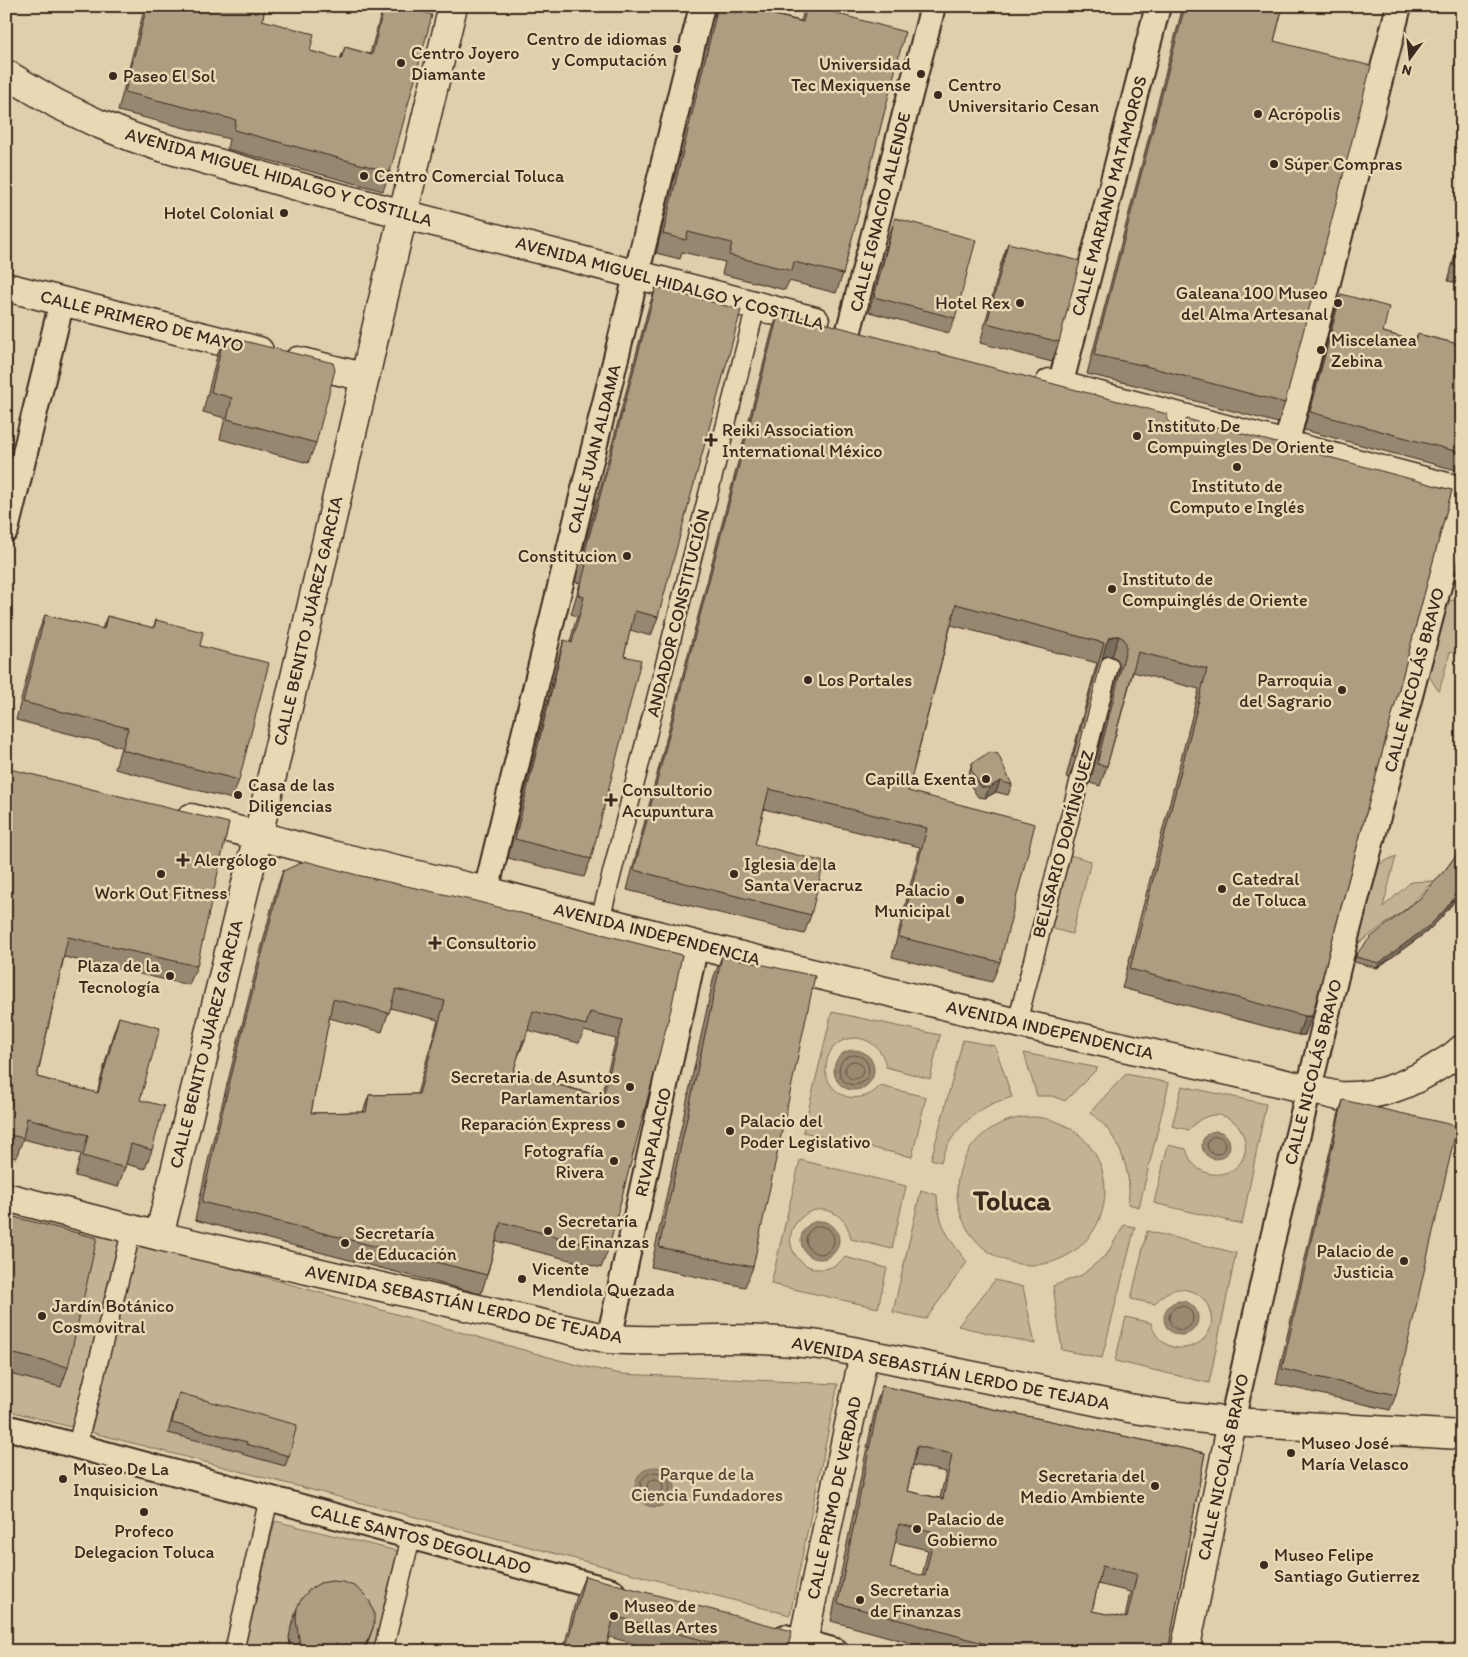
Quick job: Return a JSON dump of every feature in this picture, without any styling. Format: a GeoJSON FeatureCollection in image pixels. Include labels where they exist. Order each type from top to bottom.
{"type":"FeatureCollection","features":[{"type":"Feature","properties":{"kind":"main road","name":"CALLE BENITO JUÁREZ GARCIA"},"geometry":{"type":"LineString","coordinates":[[159,1236],[258,835],[364,377],[453,6]]}},
{"type":"Feature","properties":{"kind":"main road","name":"AVENIDA MIGUEL HIDALGO Y COSTILLA"},"geometry":{"type":"LineString","coordinates":[[6,74],[57,104],[132,137],[311,190],[861,333]]}},
{"type":"Feature","properties":{"kind":"main road","name":"CALLE PRIMERO DE MAYO"},"geometry":{"type":"LineString","coordinates":[[6,287],[364,377]]}},
{"type":"Feature","properties":{"kind":"main road"},"geometry":{"type":"LineString","coordinates":[[1023,376],[1174,423],[1286,445],[1462,491]]}},
{"type":"Feature","properties":{"kind":"main road","name":"AVENIDA INDEPENDENCIA"},"geometry":{"type":"LineString","coordinates":[[171,813],[327,854],[486,891],[696,945],[1016,1023],[1338,1096],[1351,1097],[1378,1094],[1392,1090],[1430,1072],[1455,1056],[1462,1049]]}},
{"type":"Feature","properties":{"kind":"main road","name":"AVENIDA SEBASTIÁN LERDO DE TEJADA"},"geometry":{"type":"LineString","coordinates":[[6,1197],[159,1236],[609,1339],[637,1341],[719,1339],[793,1341],[828,1346],[1129,1408],[1178,1416],[1232,1422],[1462,1435]]}},
{"type":"Feature","properties":{"kind":"main road","name":"CALLE PRIMO DE VERDAD"},"geometry":{"type":"LineString","coordinates":[[803,1642],[864,1354]]}},
{"type":"Feature","properties":{"kind":"main road","name":"CALLE NICOLÁS BRAVO"},"geometry":{"type":"LineString","coordinates":[[1185,1651],[1232,1422]]}},
{"type":"Feature","properties":{"kind":"street","name":"CALLE JUAN ALDAMA"},"geometry":{"type":"LineString","coordinates":[[486,891],[576,519],[638,275],[702,6]]}},
{"type":"Feature","properties":{"kind":"street","name":"CALLE IGNACIO ALLENDE"},"geometry":{"type":"LineString","coordinates":[[861,333],[933,6]]}},
{"type":"Feature","properties":{"kind":"street","name":"CALLE MARIANO MATAMOROS"},"geometry":{"type":"LineString","coordinates":[[1060,386],[1158,6]]}},
{"type":"Feature","properties":{"kind":"street"},"geometry":{"type":"LineString","coordinates":[[1286,445],[1399,6]]}},
{"type":"Feature","properties":{"kind":"street"},"geometry":{"type":"LineString","coordinates":[[6,530],[62,301]]}},
{"type":"Feature","properties":{"kind":"street","name":"ANDADOR CONSTITUCIÓN"},"geometry":{"type":"LineString","coordinates":[[600,920],[756,306]]}},
{"type":"Feature","properties":{"kind":"street","name":"CALLE NICOLÁS BRAVO"},"geometry":{"type":"LineString","coordinates":[[1232,1422],[1269,1256],[1339,964],[1462,499]]}},
{"type":"Feature","properties":{"kind":"street","name":"BELISARIO DOMÍNGUEZ"},"geometry":{"type":"LineString","coordinates":[[1016,1023],[1109,666]]}},
{"type":"Feature","properties":{"kind":"street","name":"RIVAPALACIO"},"geometry":{"type":"LineString","coordinates":[[609,1339],[696,945]]}},
{"type":"Feature","properties":{"kind":"street"},"geometry":{"type":"LineString","coordinates":[[78,1446],[132,1229]]}},
{"type":"Feature","properties":{"kind":"street","name":"CALLE SANTOS DEGOLLADO"},"geometry":{"type":"LineString","coordinates":[[6,1427],[630,1596]]}},
{"type":"Feature","properties":{"kind":"street"},"geometry":{"type":"LineString","coordinates":[[234,1651],[269,1498]]}},
{"type":"Feature","properties":{"kind":"street"},"geometry":{"type":"LineString","coordinates":[[383,1651],[411,1537]]}},
{"type":"Feature","properties":{"kind":"street"},"geometry":{"type":"LineString","coordinates":[[764,1632],[836,1651]]}},
{"type":"Feature","properties":{"kind":"green space"},"geometry":{"type":"Polygon","coordinates":[[[1454,600],[1462,614],[1462,670],[1457,653],[1450,652],[1439,692],[1428,674],[1448,601],[1454,600]]]}},
{"type":"Feature","properties":{"kind":"green space"},"geometry":{"type":"Polygon","coordinates":[[[1066,854],[1091,861],[1072,934],[1047,927],[1066,854]]]}},
{"type":"Feature","properties":{"kind":"green space"},"geometry":{"type":"Polygon","coordinates":[[[1396,856],[1383,907],[1411,882],[1433,881],[1406,909],[1359,943],[1356,939],[1375,866],[1396,856]]]}},
{"type":"Feature","properties":{"kind":"green space"},"geometry":{"type":"Polygon","coordinates":[[[832,1012],[940,1035],[930,1079],[886,1067],[882,1054],[875,1045],[855,1038],[845,1040],[836,1045],[829,1054],[826,1067],[827,1079],[837,1091],[846,1096],[866,1096],[880,1086],[926,1097],[912,1157],[803,1132],[832,1012]]]}},
{"type":"Feature","properties":{"kind":"green space"},"geometry":{"type":"Polygon","coordinates":[[[963,1040],[995,1046],[1012,1097],[989,1105],[964,1123],[948,1145],[941,1162],[931,1159],[963,1040]]]}},
{"type":"Feature","properties":{"kind":"green space"},"geometry":{"type":"Polygon","coordinates":[[[1024,1053],[1098,1068],[1065,1101],[1052,1096],[1037,1096],[1024,1053]]]}},
{"type":"Feature","properties":{"kind":"green space"},"geometry":{"type":"Polygon","coordinates":[[[1126,1074],[1169,1083],[1139,1207],[1128,1204],[1128,1176],[1119,1148],[1107,1128],[1090,1112],[1126,1074]]]}},
{"type":"Feature","properties":{"kind":"green space"},"geometry":{"type":"Polygon","coordinates":[[[1182,1086],[1266,1104],[1242,1224],[1154,1203],[1168,1145],[1186,1149],[1193,1163],[1202,1171],[1214,1174],[1226,1173],[1236,1167],[1243,1158],[1246,1146],[1242,1132],[1235,1123],[1229,1118],[1218,1115],[1205,1117],[1189,1130],[1172,1126],[1182,1086]]]}},
{"type":"Feature","properties":{"kind":"green space"},"geometry":{"type":"Polygon","coordinates":[[[1031,1117],[1059,1122],[1072,1129],[1083,1139],[1093,1150],[1100,1163],[1105,1191],[1100,1219],[1093,1232],[1083,1243],[1072,1253],[1059,1260],[1031,1265],[1003,1260],[990,1253],[979,1243],[969,1232],[962,1219],[957,1191],[962,1163],[969,1150],[979,1139],[990,1129],[1003,1122],[1031,1117]]]}},
{"type":"Feature","properties":{"kind":"green space"},"geometry":{"type":"Polygon","coordinates":[[[800,1160],[906,1186],[892,1249],[851,1239],[849,1230],[842,1220],[836,1214],[824,1210],[813,1211],[803,1216],[793,1227],[790,1239],[793,1250],[799,1260],[809,1267],[820,1269],[833,1266],[845,1257],[887,1268],[878,1308],[771,1284],[800,1160]]]}},
{"type":"Feature","properties":{"kind":"green space"},"geometry":{"type":"Polygon","coordinates":[[[921,1190],[937,1195],[942,1224],[950,1239],[967,1262],[926,1319],[893,1312],[921,1190]]]}},
{"type":"Feature","properties":{"kind":"green space","name":"Parque de la Ciencia Fundadores"},"geometry":{"type":"Polygon","coordinates":[[[6,1212],[154,1246],[577,1365],[621,1374],[838,1384],[790,1615],[6,1410],[6,1212]]]}},
{"type":"Feature","properties":{"kind":"green space"},"geometry":{"type":"Polygon","coordinates":[[[1124,1225],[1135,1227],[1102,1358],[1062,1350],[1053,1286],[1082,1275],[1107,1254],[1124,1225]]]}},
{"type":"Feature","properties":{"kind":"green space"},"geometry":{"type":"Polygon","coordinates":[[[1147,1231],[1236,1253],[1209,1383],[1115,1361],[1126,1317],[1151,1323],[1158,1337],[1168,1345],[1180,1348],[1192,1346],[1202,1341],[1209,1332],[1212,1320],[1208,1306],[1194,1292],[1182,1289],[1173,1290],[1161,1297],[1155,1304],[1131,1299],[1147,1231]]]}},
{"type":"Feature","properties":{"kind":"green space"},"geometry":{"type":"Polygon","coordinates":[[[995,1280],[1023,1287],[1035,1344],[958,1326],[995,1280]]]}},
{"type":"Feature","properties":{"kind":"green space"},"geometry":{"type":"Polygon","coordinates":[[[275,1521],[401,1552],[377,1651],[244,1651],[275,1521]]]}},
{"type":"Feature","properties":{"kind":"water"},"geometry":{"type":"Polygon","coordinates":[[[858,1050],[865,1053],[871,1059],[874,1070],[873,1078],[865,1087],[858,1090],[850,1090],[843,1087],[835,1078],[834,1066],[837,1059],[846,1051],[858,1050]]]}},
{"type":"Feature","properties":{"kind":"water"},"geometry":{"type":"Polygon","coordinates":[[[1216,1131],[1226,1135],[1230,1145],[1226,1155],[1216,1159],[1206,1155],[1202,1145],[1206,1135],[1216,1131]]]}},
{"type":"Feature","properties":{"kind":"water"},"geometry":{"type":"Polygon","coordinates":[[[820,1221],[833,1227],[839,1240],[833,1253],[820,1259],[807,1253],[801,1240],[807,1227],[820,1221]]]}},
{"type":"Feature","properties":{"kind":"water"},"geometry":{"type":"Polygon","coordinates":[[[1181,1301],[1193,1306],[1198,1318],[1193,1330],[1181,1335],[1169,1330],[1164,1318],[1169,1306],[1181,1301]]]}},
{"type":"Feature","properties":{"kind":"water"},"geometry":{"type":"Polygon","coordinates":[[[655,1467],[669,1473],[675,1487],[669,1501],[655,1507],[641,1501],[635,1487],[641,1473],[655,1467]]]}},
{"type":"Feature","properties":{"kind":"building"},"geometry":{"type":"Polygon","coordinates":[[[147,6],[266,6],[262,20],[314,34],[310,51],[341,59],[345,47],[372,55],[384,6],[401,6],[432,15],[390,172],[234,130],[236,120],[125,92],[147,6]]]}},
{"type":"Feature","properties":{"kind":"building"},"geometry":{"type":"Polygon","coordinates":[[[718,6],[737,6],[803,22],[807,6],[833,6],[831,12],[905,32],[843,274],[794,262],[792,271],[729,255],[732,243],[688,232],[686,240],[663,234],[718,6]]]}},
{"type":"Feature","properties":{"kind":"building"},"geometry":{"type":"Polygon","coordinates":[[[1185,6],[1283,6],[1274,41],[1371,66],[1285,403],[1142,365],[1094,355],[1185,6]]]}},
{"type":"Feature","properties":{"kind":"building"},"geometry":{"type":"Polygon","coordinates":[[[895,218],[976,240],[955,318],[874,297],[895,218]]]}},
{"type":"Feature","properties":{"kind":"building"},"geometry":{"type":"Polygon","coordinates":[[[1462,234],[1462,268],[1454,266],[1462,234]]]}},
{"type":"Feature","properties":{"kind":"building"},"geometry":{"type":"Polygon","coordinates":[[[1008,243],[1080,261],[1059,342],[987,323],[1008,243]]]}},
{"type":"Feature","properties":{"kind":"building"},"geometry":{"type":"Polygon","coordinates":[[[656,287],[741,310],[658,617],[635,611],[624,656],[641,660],[591,859],[515,839],[564,640],[572,643],[584,597],[578,595],[586,565],[582,563],[656,287]]]}},
{"type":"Feature","properties":{"kind":"building"},"geometry":{"type":"Polygon","coordinates":[[[1341,294],[1389,307],[1383,332],[1416,341],[1418,334],[1462,345],[1462,453],[1310,412],[1341,294]]]}},
{"type":"Feature","properties":{"kind":"building","name":"Los Portales"},"geometry":{"type":"Polygon","coordinates":[[[779,311],[1167,414],[1167,420],[1174,426],[1181,426],[1187,419],[1452,490],[1312,1016],[1305,1016],[1130,969],[1207,669],[1138,652],[1107,766],[1097,764],[1126,649],[1124,639],[1119,636],[1109,638],[1106,644],[1076,758],[1073,757],[1104,643],[956,604],[908,791],[1035,824],[1000,962],[899,937],[927,828],[769,789],[755,844],[824,862],[811,915],[634,870],[779,311]]]}},
{"type":"Feature","properties":{"kind":"building"},"geometry":{"type":"Polygon","coordinates":[[[224,336],[333,363],[335,370],[316,443],[227,419],[232,398],[211,392],[224,336]]]}},
{"type":"Feature","properties":{"kind":"building"},"geometry":{"type":"Polygon","coordinates":[[[1462,574],[1462,593],[1460,579],[1462,574]]]}},
{"type":"Feature","properties":{"kind":"building"},"geometry":{"type":"Polygon","coordinates":[[[45,615],[104,629],[107,616],[154,628],[156,620],[203,632],[200,646],[269,663],[239,780],[122,750],[128,728],[23,702],[45,615]]]}},
{"type":"Feature","properties":{"kind":"building"},"geometry":{"type":"Polygon","coordinates":[[[990,752],[998,754],[1012,785],[1000,781],[989,788],[981,787],[971,770],[972,763],[990,752]]]}},
{"type":"Feature","properties":{"kind":"building"},"geometry":{"type":"Polygon","coordinates":[[[6,768],[229,823],[197,966],[68,937],[37,1077],[98,1093],[119,1017],[160,1028],[140,1100],[164,1106],[152,1150],[131,1144],[125,1168],[83,1156],[88,1135],[27,1118],[23,1138],[6,1134],[6,768]]]}},
{"type":"Feature","properties":{"kind":"building"},"geometry":{"type":"Polygon","coordinates":[[[1462,844],[1462,889],[1442,913],[1430,925],[1379,963],[1356,957],[1357,953],[1371,937],[1419,899],[1446,869],[1462,844]]]}},
{"type":"Feature","properties":{"kind":"building"},"geometry":{"type":"Polygon","coordinates":[[[305,861],[361,876],[475,901],[682,955],[671,1009],[608,1250],[501,1222],[487,1275],[202,1202],[217,1133],[283,871],[305,861]],[[396,989],[389,1013],[333,999],[311,1113],[366,1112],[369,1095],[419,1094],[445,1001],[396,989]],[[533,1011],[513,1073],[603,1097],[623,1020],[590,1012],[586,1025],[533,1011]]]}},
{"type":"Feature","properties":{"kind":"building","name":"Palacio del Poder Legislativo"},"geometry":{"type":"Polygon","coordinates":[[[722,956],[815,976],[753,1267],[659,1247],[722,956]]]}},
{"type":"Feature","properties":{"kind":"building","name":"Palacio de Justicia"},"geometry":{"type":"Polygon","coordinates":[[[1343,1100],[1457,1126],[1396,1395],[1282,1369],[1343,1100]]]}},
{"type":"Feature","properties":{"kind":"building","name":"Jardín Botánico Cosmovitral"},"geometry":{"type":"Polygon","coordinates":[[[6,1215],[97,1238],[68,1367],[6,1352],[6,1215]]]}},
{"type":"Feature","properties":{"kind":"building","name":"Palacio de Gobierno"},"geometry":{"type":"Polygon","coordinates":[[[882,1386],[1205,1453],[1168,1651],[1012,1651],[838,1603],[882,1386]],[[917,1446],[907,1491],[943,1499],[952,1454],[917,1446]],[[899,1524],[890,1568],[925,1576],[935,1532],[899,1524]],[[1102,1566],[1092,1611],[1127,1618],[1137,1574],[1102,1566]]]}},
{"type":"Feature","properties":{"kind":"building"},"geometry":{"type":"Polygon","coordinates":[[[179,1393],[297,1425],[289,1456],[246,1444],[247,1442],[172,1423],[179,1393]]]}},
{"type":"Feature","properties":{"kind":"building"},"geometry":{"type":"Polygon","coordinates":[[[585,1576],[792,1631],[787,1651],[739,1651],[614,1616],[605,1651],[565,1651],[585,1576]]]}},
{"type":"Feature","properties":{"kind":"building"},"geometry":{"type":"Polygon","coordinates":[[[332,1581],[354,1586],[370,1602],[374,1613],[374,1625],[369,1638],[358,1651],[301,1651],[296,1620],[297,1608],[302,1598],[310,1589],[320,1583],[332,1581]]]}},
{"type":"Feature","properties":{"kind":"place","name":"Centro de idiomas y Computación"},"geometry":{"type":"Point","coordinates":[677,49]}},
{"type":"Feature","properties":{"kind":"place","name":"Centro Joyero Diamante"},"geometry":{"type":"Point","coordinates":[401,63]}},
{"type":"Feature","properties":{"kind":"place","name":"Universidad Tec Mexiquense"},"geometry":{"type":"Point","coordinates":[921,74]}},
{"type":"Feature","properties":{"kind":"place","name":"Paseo El Sol"},"geometry":{"type":"Point","coordinates":[113,76]}},
{"type":"Feature","properties":{"kind":"place","name":"Centro Universitario Cesan"},"geometry":{"type":"Point","coordinates":[938,95]}},
{"type":"Feature","properties":{"kind":"place","name":"Acrópolis"},"geometry":{"type":"Point","coordinates":[1258,114]}},
{"type":"Feature","properties":{"kind":"place","name":"Súper Compras"},"geometry":{"type":"Point","coordinates":[1274,164]}},
{"type":"Feature","properties":{"kind":"place","name":"Centro Comercial Toluca"},"geometry":{"type":"Point","coordinates":[364,176]}},
{"type":"Feature","properties":{"kind":"place","name":"Hotel Colonial"},"geometry":{"type":"Point","coordinates":[284,213]}},
{"type":"Feature","properties":{"kind":"place","name":"Hotel Rex"},"geometry":{"type":"Point","coordinates":[1020,303]}},
{"type":"Feature","properties":{"kind":"place","name":"Galeana 100 Museo del Alma Artesanal"},"geometry":{"type":"Point","coordinates":[1338,303]}},
{"type":"Feature","properties":{"kind":"place","name":"Miscelanea Zebina"},"geometry":{"type":"Point","coordinates":[1321,350]}},
{"type":"Feature","properties":{"kind":"place","name":"Instituto De Compuingles De Oriente"},"geometry":{"type":"Point","coordinates":[1137,436]}},
{"type":"Feature","properties":{"kind":"place","name":"Reiki Association International México"},"geometry":{"type":"Point","coordinates":[711,440]}},
{"type":"Feature","properties":{"kind":"place","name":"Instituto de Computo e Inglés"},"geometry":{"type":"Point","coordinates":[1237,467]}},
{"type":"Feature","properties":{"kind":"place","name":"Constitucion"},"geometry":{"type":"Point","coordinates":[627,556]}},
{"type":"Feature","properties":{"kind":"place","name":"Instituto de Compuinglés de Oriente"},"geometry":{"type":"Point","coordinates":[1112,589]}},
{"type":"Feature","properties":{"kind":"place","name":"Los Portales"},"geometry":{"type":"Point","coordinates":[808,680]}},
{"type":"Feature","properties":{"kind":"place","name":"Parroquia del Sagrario"},"geometry":{"type":"Point","coordinates":[1342,690]}},
{"type":"Feature","properties":{"kind":"place","name":"Capilla Exenta"},"geometry":{"type":"Point","coordinates":[986,779]}},
{"type":"Feature","properties":{"kind":"place","name":"Casa de las Diligencias"},"geometry":{"type":"Point","coordinates":[238,795]}},
{"type":"Feature","properties":{"kind":"place","name":"Consultorio Acupuntura"},"geometry":{"type":"Point","coordinates":[611,800]}},
{"type":"Feature","properties":{"kind":"place","name":"Alergólogo"},"geometry":{"type":"Point","coordinates":[183,860]}},
{"type":"Feature","properties":{"kind":"place","name":"Work Out Fitness"},"geometry":{"type":"Point","coordinates":[161,874]}},
{"type":"Feature","properties":{"kind":"place","name":"Iglesia de la Santa Veracruz"},"geometry":{"type":"Point","coordinates":[734,874]}},
{"type":"Feature","properties":{"kind":"place","name":"Catedral de Toluca"},"geometry":{"type":"Point","coordinates":[1222,889]}},
{"type":"Feature","properties":{"kind":"place","name":"Palacio Municipal"},"geometry":{"type":"Point","coordinates":[960,900]}},
{"type":"Feature","properties":{"kind":"place","name":"Consultorio"},"geometry":{"type":"Point","coordinates":[435,943]}},
{"type":"Feature","properties":{"kind":"place","name":"Plaza de la Tecnología"},"geometry":{"type":"Point","coordinates":[170,976]}},
{"type":"Feature","properties":{"kind":"place","name":"Secretaria de Asuntos Parlamentarios"},"geometry":{"type":"Point","coordinates":[630,1087]}},
{"type":"Feature","properties":{"kind":"place","name":"Reparación Express"},"geometry":{"type":"Point","coordinates":[621,1124]}},
{"type":"Feature","properties":{"kind":"place","name":"Palacio del Poder Legislativo"},"geometry":{"type":"Point","coordinates":[730,1131]}},
{"type":"Feature","properties":{"kind":"place","name":"Fotografía Rivera"},"geometry":{"type":"Point","coordinates":[614,1161]}},
{"type":"Feature","properties":{"kind":"place","name":"Secretaría de Finanzas"},"geometry":{"type":"Point","coordinates":[548,1231]}},
{"type":"Feature","properties":{"kind":"place","name":"Secretaría de Educación"},"geometry":{"type":"Point","coordinates":[345,1243]}},
{"type":"Feature","properties":{"kind":"place","name":"Palacio de Justicia"},"geometry":{"type":"Point","coordinates":[1404,1261]}},
{"type":"Feature","properties":{"kind":"place","name":"Vicente Mendiola Quezada"},"geometry":{"type":"Point","coordinates":[522,1279]}},
{"type":"Feature","properties":{"kind":"place","name":"Jardín Botánico Cosmovitral"},"geometry":{"type":"Point","coordinates":[42,1316]}},
{"type":"Feature","properties":{"kind":"place","name":"Museo José María Velasco"},"geometry":{"type":"Point","coordinates":[1291,1453]}},
{"type":"Feature","properties":{"kind":"place","name":"Museo De La Inquisicion"},"geometry":{"type":"Point","coordinates":[63,1479]}},
{"type":"Feature","properties":{"kind":"place","name":"Secretaria del Medio Ambiente"},"geometry":{"type":"Point","coordinates":[1155,1486]}},
{"type":"Feature","properties":{"kind":"place","name":"Profeco Delegacion Toluca"},"geometry":{"type":"Point","coordinates":[144,1512]}},
{"type":"Feature","properties":{"kind":"place","name":"Palacio de Gobierno"},"geometry":{"type":"Point","coordinates":[917,1529]}},
{"type":"Feature","properties":{"kind":"place","name":"Museo Felipe Santiago Gutierrez"},"geometry":{"type":"Point","coordinates":[1264,1565]}},
{"type":"Feature","properties":{"kind":"place","name":"Secretaria de Finanzas"},"geometry":{"type":"Point","coordinates":[860,1600]}},
{"type":"Feature","properties":{"kind":"place","name":"Museo de Bellas Artes"},"geometry":{"type":"Point","coordinates":[614,1616]}},
{"type":"Feature","properties":{"kind":"district","name":"Toluca"},"geometry":{"type":"Point","coordinates":[1012,1200]}}]}
